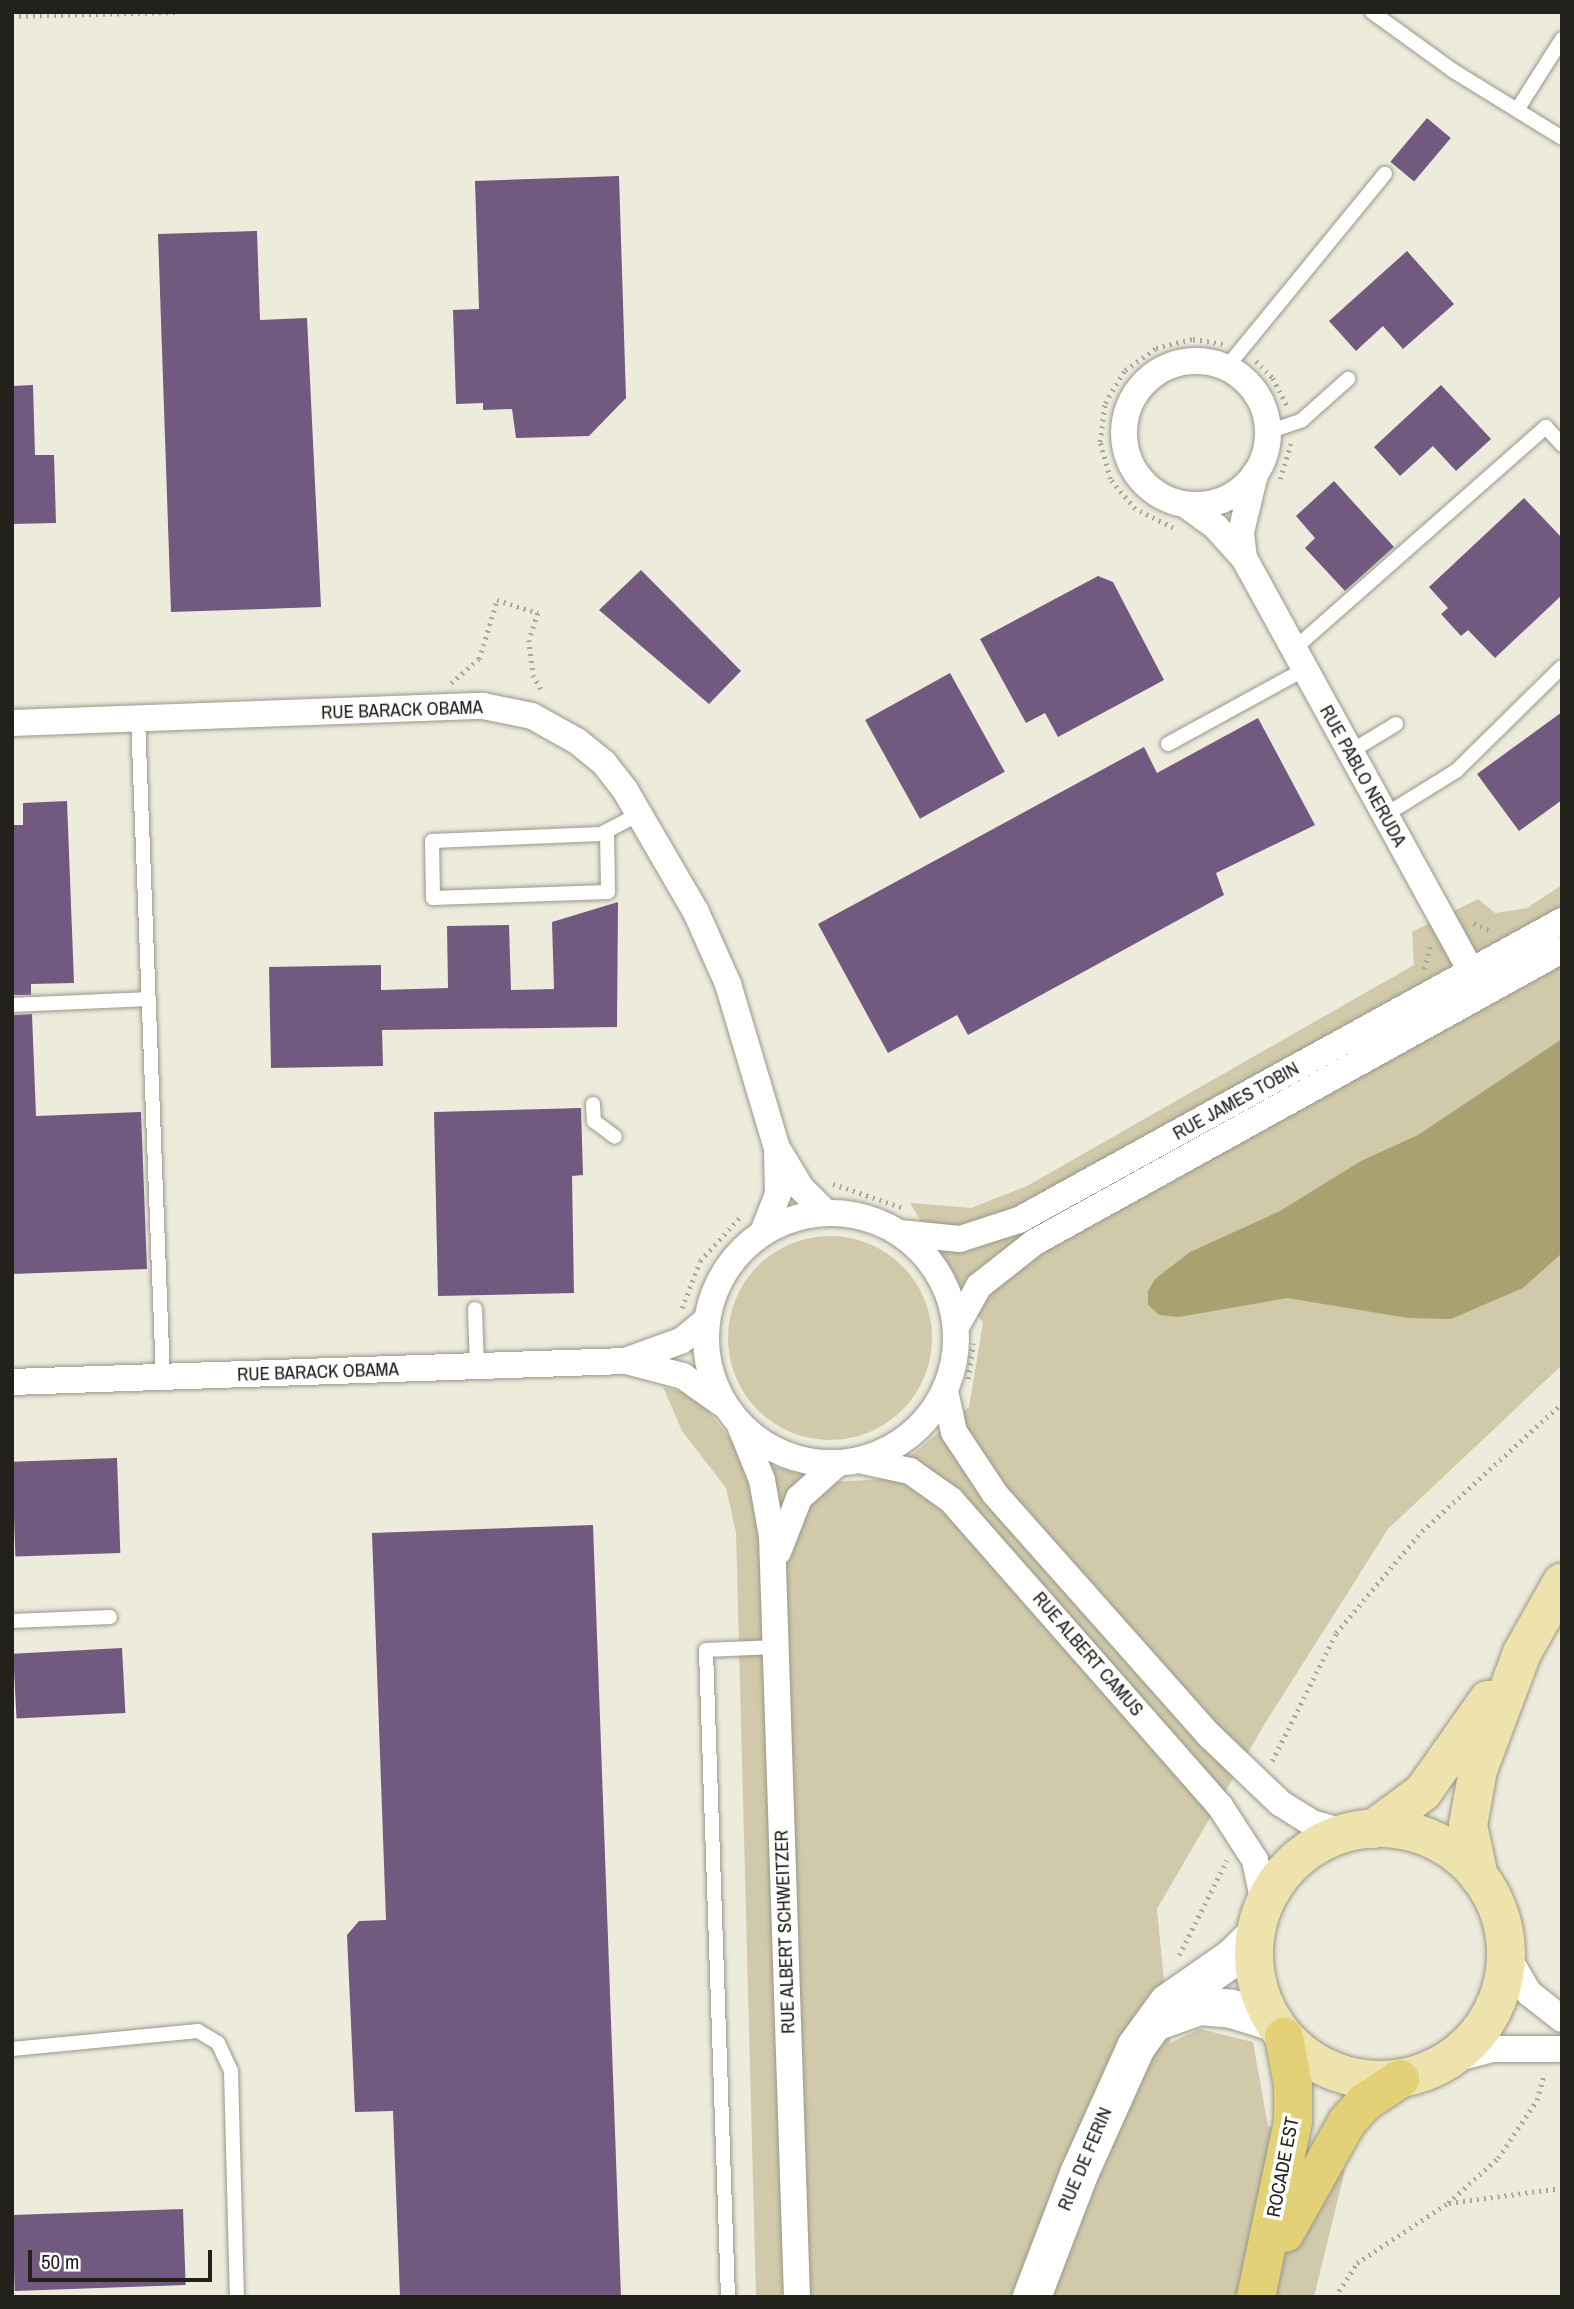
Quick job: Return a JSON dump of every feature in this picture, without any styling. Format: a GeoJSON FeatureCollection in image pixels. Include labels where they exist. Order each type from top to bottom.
{"type":"FeatureCollection","features":[{"type":"Feature","properties":{"kind":"highway","name":"ROCADE EST"},"geometry":{"type":"LineString","coordinates":[[1259,2297],[1293,2122],[1293,2084],[1279,2030]]}},
{"type":"Feature","properties":{"kind":"highway","name":"ROCADE EST"},"geometry":{"type":"LineString","coordinates":[[1259,2297],[1294,2215],[1338,2136],[1365,2102],[1400,2079]]}},
{"type":"Feature","properties":{"kind":"main road"},"geometry":{"type":"LineString","coordinates":[[1522,1653],[1489,1735],[1470,1801],[1471,1851],[1479,1877],[1498,1913],[1505,1952],[1493,2009],[1473,2038],[1447,2061],[1400,2079],[1368,2080],[1337,2073],[1308,2058],[1279,2030],[1256,1981],[1260,1919],[1297,1859],[1360,1831],[1423,1791],[1522,1653],[1562,1582]]}},
{"type":"Feature","properties":{"kind":"main road"},"geometry":{"type":"LineString","coordinates":[[1360,1831],[1426,1837],[1450,1850],[1479,1877]]}},
{"type":"Feature","properties":{"kind":"street","name":"RUE PABLO NERUDA"},"geometry":{"type":"LineString","coordinates":[[1226,368],[1200,362],[1173,365],[1150,378],[1128,411],[1127,452],[1138,476],[1164,498],[1186,505],[1216,527],[1244,558],[1477,983]]}},
{"type":"Feature","properties":{"kind":"street"},"geometry":{"type":"LineString","coordinates":[[1226,368],[1256,394],[1268,432]]}},
{"type":"Feature","properties":{"kind":"street","name":"RUE PABLO NERUDA"},"geometry":{"type":"LineString","coordinates":[[1244,558],[1241,532],[1255,474],[1265,454],[1268,432]]}},
{"type":"Feature","properties":{"kind":"street"},"geometry":{"type":"LineString","coordinates":[[1186,505],[1219,501],[1255,474]]}},
{"type":"Feature","properties":{"kind":"street","name":"RUE BARACK OBAMA"},"geometry":{"type":"LineString","coordinates":[[12,723],[466,707],[507,710],[546,722],[591,751],[614,775],[639,814],[721,967],[777,1148],[801,1188],[826,1213]]}},
{"type":"Feature","properties":{"kind":"street","name":"RUE JAMES TOBIN"},"geometry":{"type":"LineString","coordinates":[[965,1331],[979,1286],[1021,1250],[1477,983],[1562,921]]}},
{"type":"Feature","properties":{"kind":"street","name":"RUE JAMES TOBIN"},"geometry":{"type":"LineString","coordinates":[[904,1221],[960,1240],[1011,1224],[1477,983],[1562,950]]}},
{"type":"Feature","properties":{"kind":"street","name":"RUE BARACK OBAMA"},"geometry":{"type":"LineString","coordinates":[[762,1232],[778,1194],[777,1148]]}},
{"type":"Feature","properties":{"kind":"street"},"geometry":{"type":"LineString","coordinates":[[706,1321],[727,1266],[762,1232],[788,1220],[826,1213],[904,1221],[941,1278],[965,1331],[955,1355],[955,1388]]}},
{"type":"Feature","properties":{"kind":"street","name":"RUE BARACK OBAMA"},"geometry":{"type":"LineString","coordinates":[[625,1361],[681,1342],[706,1321]]}},
{"type":"Feature","properties":{"kind":"street","name":"RUE ALBERT SCHWEITZER"},"geometry":{"type":"LineString","coordinates":[[706,1321],[709,1371],[762,1480],[774,1567],[797,2297]]}},
{"type":"Feature","properties":{"kind":"street","name":"RUE BARACK OBAMA"},"geometry":{"type":"LineString","coordinates":[[12,1382],[625,1361],[682,1376],[732,1415]]}},
{"type":"Feature","properties":{"kind":"street","name":"RUE ALBERT SCHWEITZER"},"geometry":{"type":"LineString","coordinates":[[774,1567],[799,1498],[848,1462],[909,1436],[955,1388]]}},
{"type":"Feature","properties":{"kind":"street","name":"RUE ALBERT CAMUS"},"geometry":{"type":"LineString","coordinates":[[955,1388],[954,1432],[995,1494],[1258,1786],[1298,1816],[1360,1831]]}},
{"type":"Feature","properties":{"kind":"street","name":"RUE ALBERT CAMUS"},"geometry":{"type":"LineString","coordinates":[[732,1415],[779,1452],[910,1471],[951,1500],[1200,1781],[1236,1829],[1261,1873],[1260,1919]]}},
{"type":"Feature","properties":{"kind":"street","name":"RUE DE FERIN"},"geometry":{"type":"LineString","coordinates":[[1032,2297],[1104,2113],[1150,2027],[1179,1994],[1234,1957],[1260,1919]]}},
{"type":"Feature","properties":{"kind":"street"},"geometry":{"type":"LineString","coordinates":[[1505,1952],[1529,1993],[1562,2019]]}},
{"type":"Feature","properties":{"kind":"street"},"geometry":{"type":"LineString","coordinates":[[1150,2027],[1175,2012],[1200,2006],[1232,2009],[1279,2030]]}},
{"type":"Feature","properties":{"kind":"street"},"geometry":{"type":"LineString","coordinates":[[1447,2061],[1492,2049],[1556,2049]]}},
{"type":"Feature","properties":{"kind":"lane"},"geometry":{"type":"LineString","coordinates":[[1372,12],[1562,138]]}},
{"type":"Feature","properties":{"kind":"lane"},"geometry":{"type":"LineString","coordinates":[[1517,110],[1562,39]]}},
{"type":"Feature","properties":{"kind":"lane"},"geometry":{"type":"LineString","coordinates":[[1226,368],[1385,174]]}},
{"type":"Feature","properties":{"kind":"lane"},"geometry":{"type":"LineString","coordinates":[[1268,432],[1302,420],[1348,379]]}},
{"type":"Feature","properties":{"kind":"lane"},"geometry":{"type":"LineString","coordinates":[[1168,744],[1300,659],[1546,427],[1562,445]]}},
{"type":"Feature","properties":{"kind":"lane"},"geometry":{"type":"LineString","coordinates":[[1385,815],[1456,771],[1562,667]]}},
{"type":"Feature","properties":{"kind":"lane"},"geometry":{"type":"LineString","coordinates":[[138,718],[163,1377]]}},
{"type":"Feature","properties":{"kind":"lane"},"geometry":{"type":"LineString","coordinates":[[1350,752],[1396,723]]}},
{"type":"Feature","properties":{"kind":"lane"},"geometry":{"type":"LineString","coordinates":[[607,832],[608,892],[433,898],[432,841],[607,832],[639,814]]}},
{"type":"Feature","properties":{"kind":"lane"},"geometry":{"type":"LineString","coordinates":[[12,1005],[149,999]]}},
{"type":"Feature","properties":{"kind":"lane"},"geometry":{"type":"LineString","coordinates":[[593,1104],[594,1121],[615,1137]]}},
{"type":"Feature","properties":{"kind":"lane"},"geometry":{"type":"LineString","coordinates":[[475,1309],[477,1366]]}},
{"type":"Feature","properties":{"kind":"lane"},"geometry":{"type":"LineString","coordinates":[[12,1621],[110,1617]]}},
{"type":"Feature","properties":{"kind":"lane"},"geometry":{"type":"LineString","coordinates":[[728,2297],[706,1650],[776,1647]]}},
{"type":"Feature","properties":{"kind":"lane"},"geometry":{"type":"LineString","coordinates":[[12,2049],[198,2031],[218,2043],[231,2071],[237,2297]]}},
{"type":"Feature","properties":{"kind":"path"},"geometry":{"type":"LineString","coordinates":[[12,16],[178,12]]}},
{"type":"Feature","properties":{"kind":"path"},"geometry":{"type":"LineString","coordinates":[[443,689],[479,659],[498,600],[538,613],[529,640],[533,675],[547,700]]}},
{"type":"Feature","properties":{"kind":"path"},"geometry":{"type":"LineString","coordinates":[[821,1181],[904,1221]]}},
{"type":"Feature","properties":{"kind":"path"},"geometry":{"type":"LineString","coordinates":[[680,1314],[700,1261],[750,1205]]}},
{"type":"Feature","properties":{"kind":"path"},"geometry":{"type":"LineString","coordinates":[[955,1388],[965,1331]]}},
{"type":"Feature","properties":{"kind":"path"},"geometry":{"type":"LineString","coordinates":[[1258,1786],[1336,1633],[1422,1531],[1562,1404]]}},
{"type":"Feature","properties":{"kind":"path"},"geometry":{"type":"LineString","coordinates":[[1175,1964],[1227,1860],[1236,1829]]}},
{"type":"Feature","properties":{"kind":"path"},"geometry":{"type":"LineString","coordinates":[[1335,2297],[1357,2263],[1448,2203],[1498,2158],[1537,2100],[1556,2049]]}},
{"type":"Feature","properties":{"kind":"path"},"geometry":{"type":"LineString","coordinates":[[1448,2203],[1562,2188]]}},
{"type":"Feature","properties":{"kind":"shaded area"},"geometry":{"type":"Polygon","coordinates":[[[1562,885],[1562,1365],[1388,1529],[1264,1725],[1157,1909],[1170,2043],[1200,2029],[1253,2042],[1268,2126],[1345,2170],[1314,2297],[756,2297],[736,1532],[726,1488],[682,1431],[663,1387],[697,1396],[746,1459],[831,1482],[883,1479],[969,1407],[983,1323],[910,1203],[971,1208],[1027,1186],[1414,965],[1412,932],[1478,899],[1495,913],[1527,908],[1562,885]]]}},
{"type":"Feature","properties":{"kind":"shaded area"},"geometry":{"type":"Polygon","coordinates":[[[1562,1039],[1562,1253],[1523,1288],[1451,1319],[1408,1318],[1287,1298],[1179,1317],[1159,1315],[1148,1305],[1148,1291],[1155,1279],[1190,1252],[1280,1211],[1361,1161],[1418,1135],[1562,1039]]]}},
{"type":"Feature","properties":{"kind":"shaded area"},"geometry":{"type":"Polygon","coordinates":[[[830,1236],[869,1244],[887,1253],[902,1266],[915,1281],[924,1299],[932,1338],[924,1377],[915,1395],[902,1410],[887,1423],[869,1432],[830,1440],[791,1432],[773,1423],[758,1410],[745,1395],[736,1377],[728,1338],[736,1299],[745,1281],[758,1266],[773,1253],[791,1244],[830,1236]]]}},
{"type":"Feature","properties":{"kind":"building"},"geometry":{"type":"Polygon","coordinates":[[[1427,118],[1451,138],[1414,182],[1390,162],[1427,118]]]}},
{"type":"Feature","properties":{"kind":"building"},"geometry":{"type":"Polygon","coordinates":[[[619,176],[626,398],[589,436],[516,438],[512,409],[483,410],[483,403],[456,404],[453,310],[479,309],[475,181],[619,176]]]}},
{"type":"Feature","properties":{"kind":"building"},"geometry":{"type":"Polygon","coordinates":[[[257,231],[260,320],[307,318],[321,607],[171,612],[158,234],[257,231]]]}},
{"type":"Feature","properties":{"kind":"building"},"geometry":{"type":"Polygon","coordinates":[[[1407,251],[1454,304],[1403,349],[1383,326],[1356,351],[1329,321],[1407,251]]]}},
{"type":"Feature","properties":{"kind":"building"},"geometry":{"type":"Polygon","coordinates":[[[33,385],[35,455],[54,455],[56,523],[12,524],[12,386],[33,385]]]}},
{"type":"Feature","properties":{"kind":"building"},"geometry":{"type":"Polygon","coordinates":[[[1441,385],[1491,439],[1456,471],[1433,446],[1400,476],[1374,447],[1441,385]]]}},
{"type":"Feature","properties":{"kind":"building"},"geometry":{"type":"Polygon","coordinates":[[[1334,481],[1394,547],[1345,591],[1305,548],[1315,538],[1296,516],[1334,481]]]}},
{"type":"Feature","properties":{"kind":"building"},"geometry":{"type":"Polygon","coordinates":[[[1524,498],[1562,538],[1562,595],[1495,658],[1468,630],[1461,636],[1441,614],[1448,608],[1429,587],[1524,498]]]}},
{"type":"Feature","properties":{"kind":"building"},"geometry":{"type":"Polygon","coordinates":[[[641,570],[741,671],[709,704],[599,610],[641,570]]]}},
{"type":"Feature","properties":{"kind":"building"},"geometry":{"type":"Polygon","coordinates":[[[1098,576],[1113,582],[1164,680],[1058,737],[1045,713],[1026,723],[980,639],[1098,576]]]}},
{"type":"Feature","properties":{"kind":"building"},"geometry":{"type":"Polygon","coordinates":[[[950,673],[1005,772],[920,819],[865,720],[950,673]]]}},
{"type":"Feature","properties":{"kind":"building"},"geometry":{"type":"Polygon","coordinates":[[[1562,712],[1562,800],[1519,831],[1477,774],[1562,712]]]}},
{"type":"Feature","properties":{"kind":"building"},"geometry":{"type":"Polygon","coordinates":[[[1258,718],[1315,825],[1216,873],[1224,895],[968,1035],[957,1015],[888,1053],[818,924],[1144,747],[1157,773],[1258,718]]]}},
{"type":"Feature","properties":{"kind":"building"},"geometry":{"type":"Polygon","coordinates":[[[67,801],[74,983],[31,984],[31,995],[12,995],[12,825],[23,825],[23,803],[67,801]]]}},
{"type":"Feature","properties":{"kind":"building"},"geometry":{"type":"Polygon","coordinates":[[[618,902],[617,1027],[382,1030],[383,1066],[271,1068],[269,967],[381,965],[381,990],[448,988],[447,926],[509,925],[511,990],[554,989],[552,922],[618,902]]]}},
{"type":"Feature","properties":{"kind":"building"},"geometry":{"type":"Polygon","coordinates":[[[32,1014],[36,1116],[141,1112],[147,1269],[12,1274],[12,1015],[32,1014]]]}},
{"type":"Feature","properties":{"kind":"building"},"geometry":{"type":"Polygon","coordinates":[[[581,1108],[583,1175],[572,1176],[574,1293],[438,1296],[434,1112],[581,1108]]]}},
{"type":"Feature","properties":{"kind":"building"},"geometry":{"type":"Polygon","coordinates":[[[117,1458],[120,1553],[15,1557],[12,1462],[117,1458]]]}},
{"type":"Feature","properties":{"kind":"building"},"geometry":{"type":"Polygon","coordinates":[[[593,1525],[621,2297],[400,2297],[393,2111],[355,2112],[347,1935],[359,1921],[386,1920],[372,1533],[593,1525]]]}},
{"type":"Feature","properties":{"kind":"building"},"geometry":{"type":"Polygon","coordinates":[[[122,1648],[125,1713],[17,1719],[13,1654],[122,1648]]]}},
{"type":"Feature","properties":{"kind":"building"},"geometry":{"type":"Polygon","coordinates":[[[183,2209],[186,2285],[15,2291],[12,2215],[183,2209]]]}}]}
